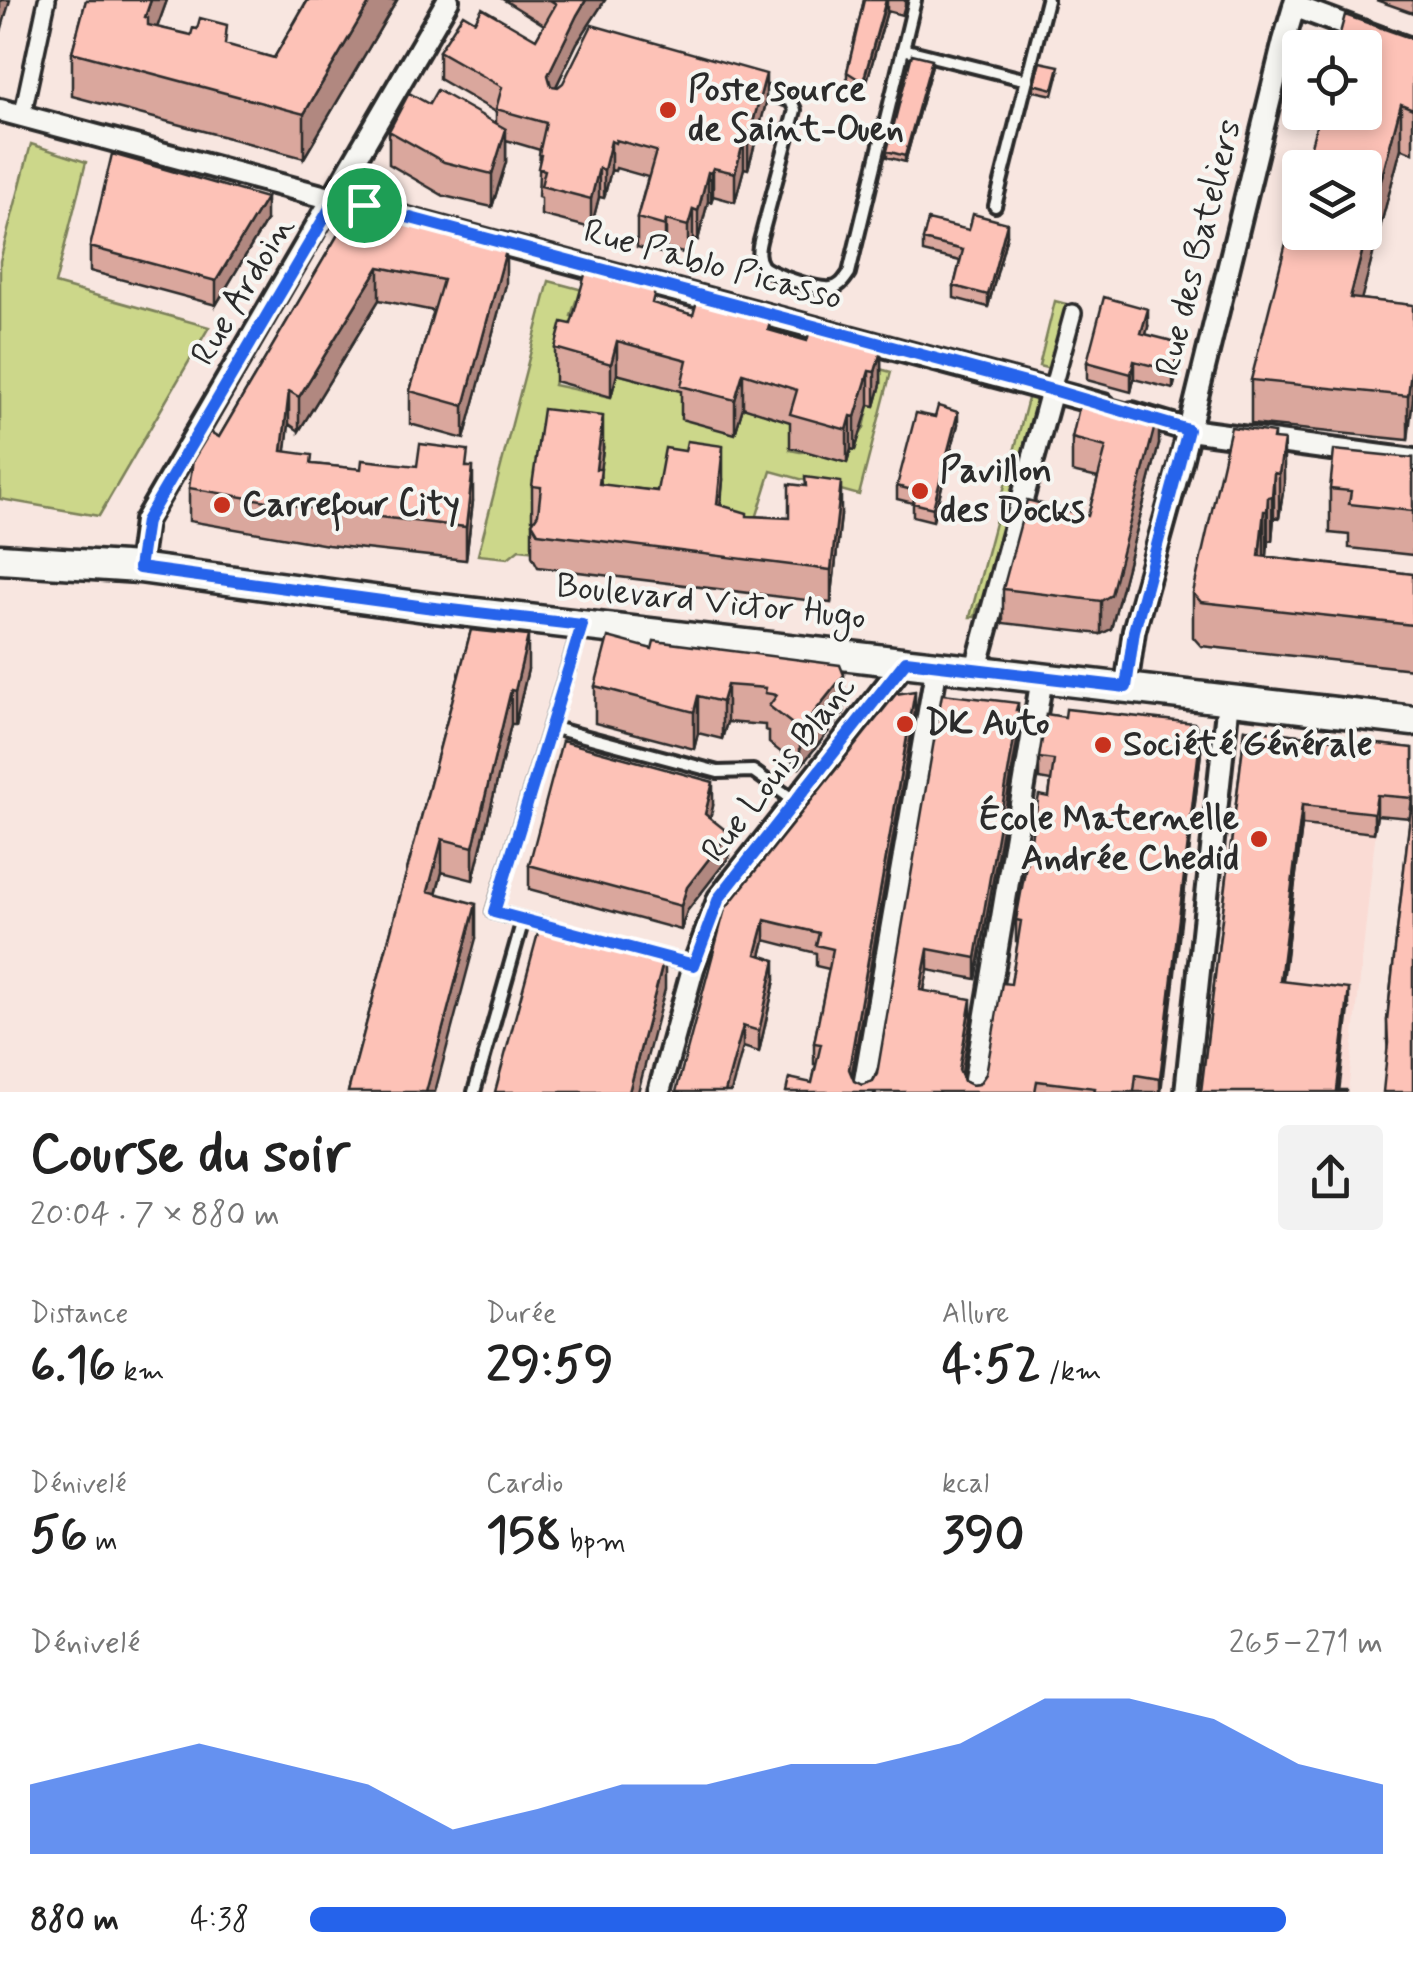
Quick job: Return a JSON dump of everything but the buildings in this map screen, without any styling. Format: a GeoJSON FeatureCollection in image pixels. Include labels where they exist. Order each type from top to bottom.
{"type":"FeatureCollection","features":[{"type":"Feature","properties":{"kind":"main road","name":"Boulevard Victor Hugo"},"geometry":{"type":"LineString","coordinates":[[0,559],[139,568],[426,607],[1413,721]]}},
{"type":"Feature","properties":{"kind":"street"},"geometry":{"type":"LineString","coordinates":[[22,117],[46,0]]}},
{"type":"Feature","properties":{"kind":"street","name":"Rue Ardoin"},"geometry":{"type":"LineString","coordinates":[[139,568],[146,521],[448,0]]}},
{"type":"Feature","properties":{"kind":"street"},"geometry":{"type":"LineString","coordinates":[[1296,3],[1413,50]]}},
{"type":"Feature","properties":{"kind":"street","name":"Rue des Bateliers"},"geometry":{"type":"LineString","coordinates":[[1126,687],[1134,631],[1296,3]]}},
{"type":"Feature","properties":{"kind":"street","name":"Rue Pablo Picasso"},"geometry":{"type":"LineString","coordinates":[[0,110],[1052,390],[1188,430],[1413,460]]}},
{"type":"Feature","properties":{"kind":"street"},"geometry":{"type":"LineString","coordinates":[[976,670],[1073,313]]}},
{"type":"Feature","properties":{"kind":"street","name":"Rue Louis Blanc"},"geometry":{"type":"LineString","coordinates":[[659,1092],[694,965],[719,898],[906,661]]}},
{"type":"Feature","properties":{"kind":"street"},"geometry":{"type":"LineString","coordinates":[[863,1092],[937,666]]}},
{"type":"Feature","properties":{"kind":"street"},"geometry":{"type":"LineString","coordinates":[[973,1092],[1042,678]]}},
{"type":"Feature","properties":{"kind":"street"},"geometry":{"type":"LineString","coordinates":[[1186,1092],[1228,700]]}},
{"type":"Feature","properties":{"kind":"lane"},"geometry":{"type":"LineString","coordinates":[[746,86],[791,101],[796,110],[760,241],[760,261],[774,274],[831,288],[838,286],[849,273],[916,0]]}},
{"type":"Feature","properties":{"kind":"lane"},"geometry":{"type":"LineString","coordinates":[[995,206],[1047,0]]}},
{"type":"Feature","properties":{"kind":"lane"},"geometry":{"type":"LineString","coordinates":[[903,48],[1026,80]]}},
{"type":"Feature","properties":{"kind":"lane"},"geometry":{"type":"LineString","coordinates":[[560,930],[494,912],[582,625]]}},
{"type":"Feature","properties":{"kind":"lane"},"geometry":{"type":"LineString","coordinates":[[550,727],[718,772],[753,772],[796,801]]}},
{"type":"Feature","properties":{"kind":"lane"},"geometry":{"type":"LineString","coordinates":[[474,1092],[523,920]]}},
{"type":"Feature","properties":{"kind":"lane"},"geometry":{"type":"LineString","coordinates":[[634,950],[694,965]]}},
{"type":"Feature","properties":{"kind":"shaded area"},"geometry":{"type":"Polygon","coordinates":[[[1245,749],[1378,810],[1348,1092],[1247,1092],[1245,749]]]}},
{"type":"Feature","properties":{"kind":"green space"},"geometry":{"type":"Polygon","coordinates":[[[31,144],[86,162],[55,284],[209,327],[99,516],[0,499],[0,261],[31,144]]]}},
{"type":"Feature","properties":{"kind":"green space"},"geometry":{"type":"Polygon","coordinates":[[[549,281],[891,372],[859,495],[771,471],[747,547],[661,503],[541,520],[538,551],[519,549],[508,558],[478,555],[549,281]],[[576,301],[571,316],[582,319],[562,355],[554,385],[610,397],[617,374],[687,393],[735,433],[743,407],[806,426],[793,435],[790,450],[800,452],[851,449],[864,428],[869,405],[576,301]]]}},
{"type":"Feature","properties":{"kind":"green space"},"geometry":{"type":"Polygon","coordinates":[[[1055,301],[1066,304],[1050,369],[1039,366],[1055,301]]]}},
{"type":"Feature","properties":{"kind":"green space"},"geometry":{"type":"Polygon","coordinates":[[[1029,395],[1041,398],[986,600],[978,605],[975,617],[970,617],[1029,395]]]}},
{"type":"Feature","properties":{"kind":"place","name":"Poste source de Saint-Ouen"},"geometry":{"type":"Point","coordinates":[668,110]}},
{"type":"Feature","properties":{"kind":"place","name":"Pavillon des Docks"},"geometry":{"type":"Point","coordinates":[920,491]}},
{"type":"Feature","properties":{"kind":"place","name":"Carrefour City"},"geometry":{"type":"Point","coordinates":[222,505]}},
{"type":"Feature","properties":{"kind":"place","name":"DK Auto"},"geometry":{"type":"Point","coordinates":[905,724]}},
{"type":"Feature","properties":{"kind":"place","name":"Société Générale"},"geometry":{"type":"Point","coordinates":[1103,745]}},
{"type":"Feature","properties":{"kind":"place","name":"École Maternelle Andrée Chedid"},"geometry":{"type":"Point","coordinates":[1259,839]}},
{"type":"Feature","properties":{"kind":"route"},"geometry":{"type":"LineString","coordinates":[[336,198],[364,205],[1188,430],[1134,631],[1126,687],[906,661],[719,898],[694,965],[494,912],[582,625],[139,568],[146,521],[336,198]]}}]}
